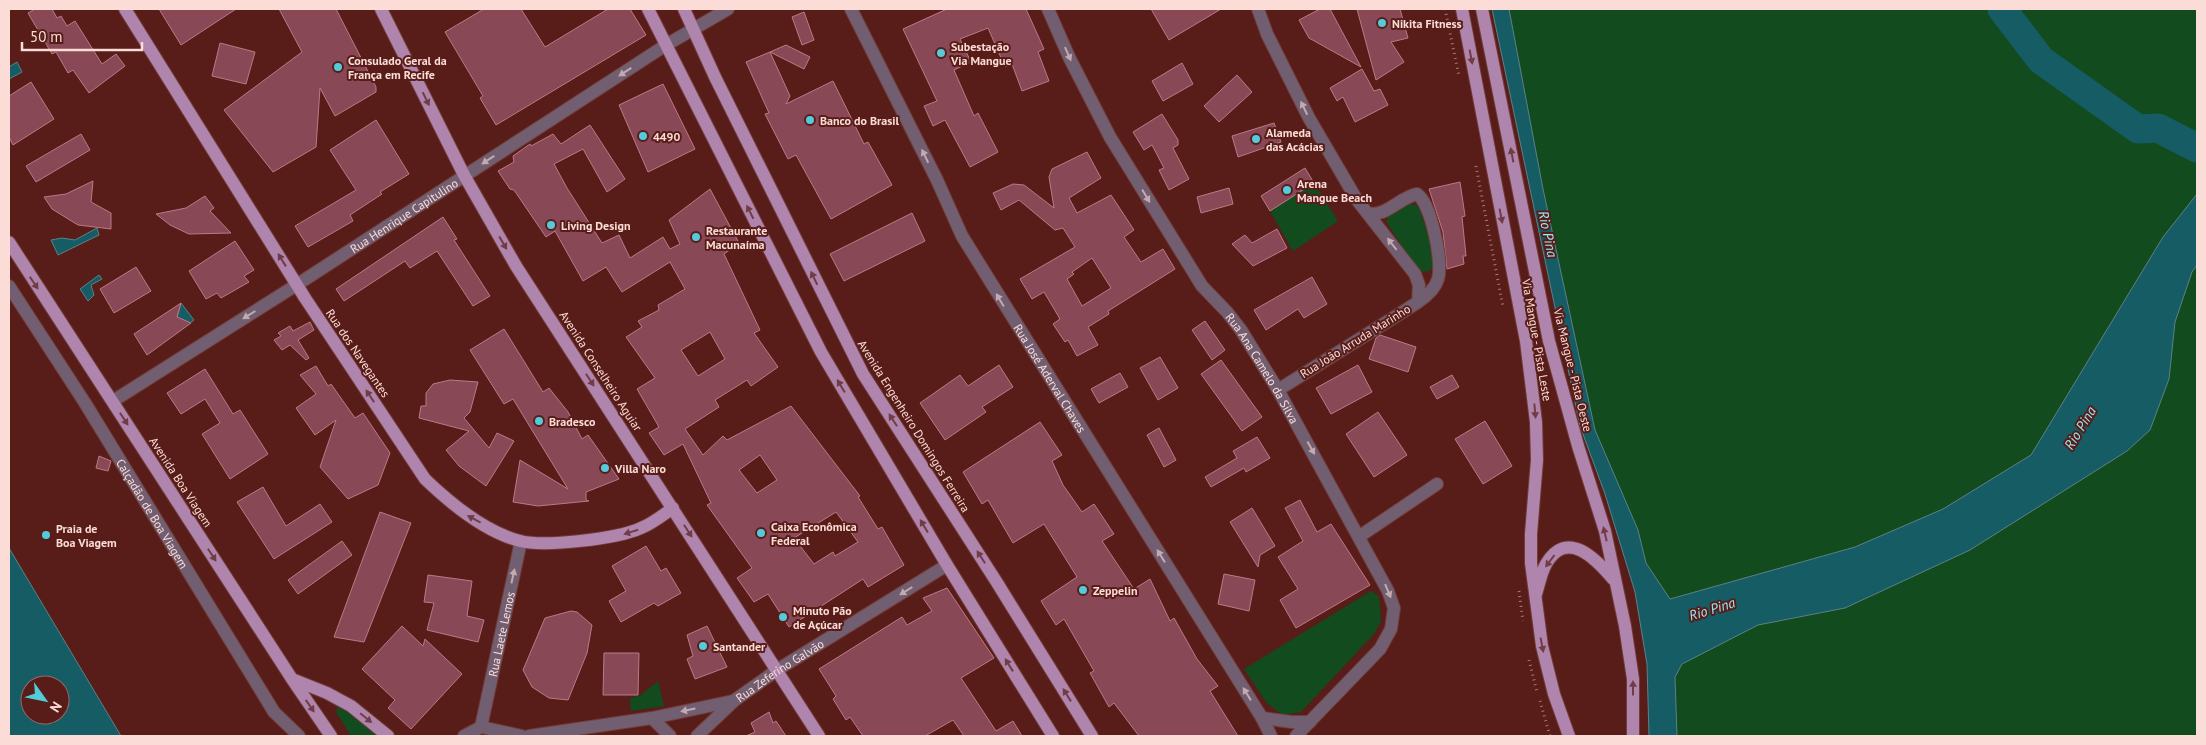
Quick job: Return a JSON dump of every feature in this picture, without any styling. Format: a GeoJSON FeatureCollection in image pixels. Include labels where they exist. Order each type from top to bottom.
{"type":"FeatureCollection","features":[{"type":"Feature","properties":{"kind":"main road","name":"Rua dos Navegantes"},"geometry":{"type":"LineString","coordinates":[[125,9],[298,284],[425,479],[463,512],[504,535],[521,541],[561,541],[629,533],[642,528],[673,508]]}},
{"type":"Feature","properties":{"kind":"main road","name":"Avenida Conselheiro Aguiar"},"geometry":{"type":"LineString","coordinates":[[381,9],[464,175],[516,266],[819,736]]}},
{"type":"Feature","properties":{"kind":"main road"},"geometry":{"type":"LineString","coordinates":[[648,9],[821,352],[947,565],[1053,736]]}},
{"type":"Feature","properties":{"kind":"main road","name":"Avenida Engenheiro Domingos Ferreira"},"geometry":{"type":"LineString","coordinates":[[684,9],[715,77],[863,374],[1092,736]]}},
{"type":"Feature","properties":{"kind":"main road","name":"Via Mangue - Pista Leste"},"geometry":{"type":"LineString","coordinates":[[1462,9],[1526,340],[1534,395],[1537,460],[1531,534],[1531,563],[1542,646],[1554,694],[1568,736]]}},
{"type":"Feature","properties":{"kind":"main road","name":"Via Mangue - Pista Oeste"},"geometry":{"type":"LineString","coordinates":[[1482,9],[1550,341],[1578,446],[1605,531],[1633,679],[1634,736]]}},
{"type":"Feature","properties":{"kind":"main road","name":"Avenida Boa Viagem"},"geometry":{"type":"LineString","coordinates":[[9,242],[292,679],[331,736]]}},
{"type":"Feature","properties":{"kind":"main road"},"geometry":{"type":"LineString","coordinates":[[1535,597],[1546,564],[1557,552],[1569,548],[1589,553],[1615,581]]}},
{"type":"Feature","properties":{"kind":"main road"},"geometry":{"type":"LineString","coordinates":[[292,679],[327,693],[351,706],[388,736]]}},
{"type":"Feature","properties":{"kind":"street","name":"Rua Henrique Capitulino"},"geometry":{"type":"LineString","coordinates":[[113,401],[298,284],[666,45],[728,9]]}},
{"type":"Feature","properties":{"kind":"street","name":"Rua José Aderval Chaves"},"geometry":{"type":"LineString","coordinates":[[851,9],[937,180],[962,236],[1262,718],[1271,736]]}},
{"type":"Feature","properties":{"kind":"street","name":"Rua Ana Camelo da Silva"},"geometry":{"type":"LineString","coordinates":[[1048,9],[1069,57],[1115,145],[1193,273],[1241,330],[1278,390],[1360,536],[1388,591],[1394,608],[1391,629],[1380,649],[1296,736]]}},
{"type":"Feature","properties":{"kind":"street"},"geometry":{"type":"LineString","coordinates":[[1258,9],[1267,34],[1309,118],[1357,200],[1368,213],[1378,214],[1417,194],[1422,198],[1429,214],[1440,264],[1435,286],[1418,302]]}},
{"type":"Feature","properties":{"kind":"street","name":"Rua João Arruda Marinho"},"geometry":{"type":"LineString","coordinates":[[1278,390],[1418,302],[1419,284],[1415,274],[1368,213]]}},
{"type":"Feature","properties":{"kind":"street","name":"Calçadão de Boa Viagem"},"geometry":{"type":"LineString","coordinates":[[9,286],[85,403],[274,712],[299,736]]}},
{"type":"Feature","properties":{"kind":"street"},"geometry":{"type":"LineString","coordinates":[[1360,536],[1437,484]]}},
{"type":"Feature","properties":{"kind":"street","name":"Rua Laete Lemos"},"geometry":{"type":"LineString","coordinates":[[481,727],[521,541]]}},
{"type":"Feature","properties":{"kind":"street","name":"Rua Zeferino Galvão"},"geometry":{"type":"LineString","coordinates":[[697,736],[735,700],[777,670],[947,565]]}},
{"type":"Feature","properties":{"kind":"street"},"geometry":{"type":"LineString","coordinates":[[530,736],[652,718],[735,700]]}},
{"type":"Feature","properties":{"kind":"street"},"geometry":{"type":"LineString","coordinates":[[652,718],[670,736]]}},
{"type":"Feature","properties":{"kind":"street"},"geometry":{"type":"LineString","coordinates":[[1262,718],[1310,722]]}},
{"type":"Feature","properties":{"kind":"street"},"geometry":{"type":"LineString","coordinates":[[464,736],[481,727],[522,736]]}},
{"type":"Feature","properties":{"kind":"path"},"geometry":{"type":"LineString","coordinates":[[1445,9],[1460,83]]}},
{"type":"Feature","properties":{"kind":"path"},"geometry":{"type":"LineString","coordinates":[[1475,160],[1505,314]]}},
{"type":"Feature","properties":{"kind":"path"},"geometry":{"type":"LineString","coordinates":[[1518,583],[1524,631]]}},
{"type":"Feature","properties":{"kind":"path"},"geometry":{"type":"LineString","coordinates":[[1528,650],[1531,670],[1550,736]]}},
{"type":"Feature","properties":{"kind":"green space"},"geometry":{"type":"Polygon","coordinates":[[[1509,9],[2197,9],[2197,194],[2163,237],[2031,455],[1943,509],[1855,547],[1670,599],[1646,563],[1638,530],[1595,430],[1543,189],[1509,9]]]}},
{"type":"Feature","properties":{"kind":"green space"},"geometry":{"type":"Polygon","coordinates":[[[1314,183],[1338,221],[1293,251],[1270,211],[1314,183]]]}},
{"type":"Feature","properties":{"kind":"green space"},"geometry":{"type":"Polygon","coordinates":[[[1408,204],[1417,205],[1420,210],[1434,253],[1434,266],[1429,271],[1421,272],[1416,268],[1387,223],[1390,212],[1408,204]]]}},
{"type":"Feature","properties":{"kind":"green space"},"geometry":{"type":"Polygon","coordinates":[[[2197,265],[2197,736],[1677,736],[1675,677],[1682,664],[1758,625],[1845,608],[1970,550],[2127,451],[2169,379],[2175,322],[2192,272],[2197,265]]]}},
{"type":"Feature","properties":{"kind":"green space"},"geometry":{"type":"Polygon","coordinates":[[[1371,591],[1379,596],[1381,621],[1374,634],[1301,712],[1282,715],[1266,702],[1244,669],[1371,591]]]}},
{"type":"Feature","properties":{"kind":"green space"},"geometry":{"type":"Polygon","coordinates":[[[658,681],[664,706],[631,711],[630,698],[641,695],[658,681]]]}},
{"type":"Feature","properties":{"kind":"green space"},"geometry":{"type":"Polygon","coordinates":[[[341,704],[381,736],[351,736],[336,712],[341,704]]]}},
{"type":"Feature","properties":{"kind":"water","name":"Rio Pina"},"geometry":{"type":"Polygon","coordinates":[[[1492,9],[1509,9],[1543,189],[1595,430],[1638,530],[1646,563],[1670,599],[1855,547],[1943,509],[2031,455],[2163,237],[2197,194],[2197,265],[2192,272],[2175,322],[2169,379],[2150,430],[2127,451],[1970,550],[1845,608],[1758,625],[1682,664],[1675,677],[1677,736],[1649,736],[1647,664],[1635,592],[1605,494],[1580,426],[1492,9]]]}},
{"type":"Feature","properties":{"kind":"water"},"geometry":{"type":"Polygon","coordinates":[[[17,62],[22,72],[9,79],[9,67],[17,62]]]}},
{"type":"Feature","properties":{"kind":"water"},"geometry":{"type":"Polygon","coordinates":[[[97,228],[99,235],[58,255],[51,240],[62,238],[75,240],[97,228]]]}},
{"type":"Feature","properties":{"kind":"water"},"geometry":{"type":"Polygon","coordinates":[[[99,275],[102,279],[91,285],[94,295],[88,301],[80,289],[99,275]]]}},
{"type":"Feature","properties":{"kind":"water"},"geometry":{"type":"Polygon","coordinates":[[[181,303],[194,320],[186,326],[184,320],[177,317],[181,303]]]}},
{"type":"Feature","properties":{"kind":"water"},"geometry":{"type":"Polygon","coordinates":[[[9,548],[121,736],[9,736],[9,548]]]}},
{"type":"Feature","properties":{"kind":"building"},"geometry":{"type":"Polygon","coordinates":[[[35,9],[52,9],[57,18],[61,16],[67,26],[75,21],[102,64],[116,54],[125,66],[89,93],[73,70],[68,73],[56,52],[52,54],[28,13],[35,9]]]}},
{"type":"Feature","properties":{"kind":"building"},"geometry":{"type":"Polygon","coordinates":[[[159,9],[236,9],[181,45],[159,9]]]}},
{"type":"Feature","properties":{"kind":"building"},"geometry":{"type":"Polygon","coordinates":[[[279,9],[336,9],[376,87],[376,92],[335,116],[320,88],[316,147],[273,172],[224,110],[302,52],[279,9]]]}},
{"type":"Feature","properties":{"kind":"building"},"geometry":{"type":"Polygon","coordinates":[[[484,9],[521,9],[545,47],[608,9],[630,9],[646,35],[496,125],[480,98],[483,96],[445,32],[484,9]]]}},
{"type":"Feature","properties":{"kind":"building"},"geometry":{"type":"Polygon","coordinates":[[[947,9],[1026,9],[1044,49],[1038,52],[1049,81],[1022,91],[1012,64],[1005,67],[988,28],[960,39],[971,62],[954,70],[974,116],[978,113],[998,152],[970,167],[945,120],[933,126],[924,106],[937,101],[903,29],[947,9]]]}},
{"type":"Feature","properties":{"kind":"building"},"geometry":{"type":"Polygon","coordinates":[[[1151,9],[1221,9],[1169,40],[1151,9]]]}},
{"type":"Feature","properties":{"kind":"building"},"geometry":{"type":"Polygon","coordinates":[[[1320,9],[1330,9],[1361,67],[1309,38],[1299,20],[1320,9]]]}},
{"type":"Feature","properties":{"kind":"building","name":"Nikita Fitness"},"geometry":{"type":"Polygon","coordinates":[[[1357,9],[1400,9],[1408,38],[1391,42],[1404,62],[1376,80],[1357,9]]]}},
{"type":"Feature","properties":{"kind":"building"},"geometry":{"type":"Polygon","coordinates":[[[804,12],[814,40],[802,45],[792,17],[804,12]]]}},
{"type":"Feature","properties":{"kind":"building"},"geometry":{"type":"Polygon","coordinates":[[[220,43],[255,52],[246,84],[212,76],[220,43]]]}},
{"type":"Feature","properties":{"kind":"building"},"geometry":{"type":"Polygon","coordinates":[[[786,45],[810,57],[804,69],[770,52],[786,45]]]}},
{"type":"Feature","properties":{"kind":"building"},"geometry":{"type":"Polygon","coordinates":[[[770,52],[790,96],[786,104],[833,81],[864,144],[868,142],[892,185],[831,219],[796,155],[788,159],[765,114],[769,113],[746,62],[770,52]]]}},
{"type":"Feature","properties":{"kind":"building"},"geometry":{"type":"Polygon","coordinates":[[[1182,63],[1193,84],[1163,101],[1152,81],[1182,63]]]}},
{"type":"Feature","properties":{"kind":"building"},"geometry":{"type":"Polygon","coordinates":[[[1362,69],[1374,91],[1380,89],[1388,105],[1355,122],[1343,97],[1337,101],[1330,88],[1362,69]]]}},
{"type":"Feature","properties":{"kind":"building"},"geometry":{"type":"Polygon","coordinates":[[[1237,75],[1252,92],[1219,122],[1204,106],[1237,75]]]}},
{"type":"Feature","properties":{"kind":"building"},"geometry":{"type":"Polygon","coordinates":[[[31,82],[54,119],[13,145],[9,137],[9,96],[31,82]]]}},
{"type":"Feature","properties":{"kind":"building"},"geometry":{"type":"Polygon","coordinates":[[[663,84],[695,149],[648,172],[619,105],[663,84]]]}},
{"type":"Feature","properties":{"kind":"building"},"geometry":{"type":"Polygon","coordinates":[[[1162,114],[1178,140],[1178,145],[1173,148],[1189,179],[1169,190],[1159,170],[1164,168],[1152,145],[1144,150],[1133,132],[1162,114]]]}},
{"type":"Feature","properties":{"kind":"building"},"geometry":{"type":"Polygon","coordinates":[[[376,120],[409,174],[380,192],[382,194],[350,215],[353,221],[308,247],[295,226],[356,190],[330,150],[376,120]]]}},
{"type":"Feature","properties":{"kind":"building","name":"Alameda das Acácias"},"geometry":{"type":"Polygon","coordinates":[[[1274,123],[1281,142],[1238,157],[1232,136],[1274,123]]]}},
{"type":"Feature","properties":{"kind":"building"},"geometry":{"type":"Polygon","coordinates":[[[590,125],[625,179],[607,192],[583,149],[554,164],[602,243],[619,235],[630,258],[663,237],[670,249],[680,244],[669,220],[710,189],[739,243],[724,254],[760,330],[754,333],[778,367],[751,386],[747,380],[715,400],[719,407],[685,429],[703,455],[723,436],[727,440],[791,406],[860,496],[858,497],[878,529],[882,527],[904,565],[868,587],[863,579],[789,627],[768,594],[754,602],[737,578],[752,568],[707,505],[711,503],[683,444],[664,455],[649,433],[659,427],[637,389],[655,378],[626,337],[642,327],[638,321],[659,310],[658,305],[685,289],[670,262],[622,292],[606,267],[583,281],[555,231],[546,237],[514,190],[510,189],[498,171],[514,162],[513,156],[530,144],[531,146],[553,134],[561,144],[590,125]],[[710,332],[681,350],[698,376],[725,359],[710,332]],[[760,455],[739,470],[757,493],[777,480],[760,455]],[[836,512],[794,538],[814,564],[833,552],[835,556],[858,542],[836,512]]]}},
{"type":"Feature","properties":{"kind":"building"},"geometry":{"type":"Polygon","coordinates":[[[81,134],[90,150],[36,182],[26,166],[81,134]]]}},
{"type":"Feature","properties":{"kind":"building"},"geometry":{"type":"Polygon","coordinates":[[[1087,152],[1101,178],[1069,198],[1077,213],[1111,195],[1134,230],[1124,237],[1141,262],[1163,249],[1175,269],[1108,311],[1109,314],[1088,327],[1098,345],[1077,356],[1068,340],[1065,342],[1053,324],[1060,319],[1044,292],[1032,299],[1020,279],[1075,247],[1063,228],[1055,230],[1019,200],[1001,210],[993,193],[1013,184],[1024,185],[1054,208],[1049,177],[1052,169],[1087,152]],[[1092,258],[1072,272],[1074,274],[1067,279],[1082,306],[1111,288],[1092,258]]]}},
{"type":"Feature","properties":{"kind":"building","name":"Arena Mangue Beach"},"geometry":{"type":"Polygon","coordinates":[[[1305,168],[1314,183],[1270,211],[1261,196],[1305,168]]]}},
{"type":"Feature","properties":{"kind":"building"},"geometry":{"type":"Polygon","coordinates":[[[93,181],[91,202],[111,213],[111,229],[78,225],[52,209],[44,197],[66,194],[93,181]]]}},
{"type":"Feature","properties":{"kind":"building"},"geometry":{"type":"Polygon","coordinates":[[[1460,182],[1465,216],[1462,217],[1466,256],[1463,256],[1464,264],[1447,269],[1443,232],[1429,189],[1460,182]]]}},
{"type":"Feature","properties":{"kind":"building"},"geometry":{"type":"Polygon","coordinates":[[[1229,188],[1233,204],[1201,213],[1197,197],[1229,188]]]}},
{"type":"Feature","properties":{"kind":"building"},"geometry":{"type":"Polygon","coordinates":[[[205,196],[214,208],[210,211],[231,233],[189,234],[170,225],[156,214],[186,208],[205,196]]]}},
{"type":"Feature","properties":{"kind":"building"},"geometry":{"type":"Polygon","coordinates":[[[912,213],[925,241],[844,281],[830,254],[912,213]]]}},
{"type":"Feature","properties":{"kind":"building"},"geometry":{"type":"Polygon","coordinates":[[[443,217],[457,239],[454,240],[490,296],[473,306],[437,251],[410,268],[405,261],[344,301],[336,289],[443,217]]]}},
{"type":"Feature","properties":{"kind":"building"},"geometry":{"type":"Polygon","coordinates":[[[1277,229],[1287,248],[1253,266],[1232,244],[1245,235],[1252,243],[1277,229]]]}},
{"type":"Feature","properties":{"kind":"building"},"geometry":{"type":"Polygon","coordinates":[[[235,241],[254,270],[244,276],[249,282],[221,298],[217,293],[206,299],[189,271],[235,241]]]}},
{"type":"Feature","properties":{"kind":"building"},"geometry":{"type":"Polygon","coordinates":[[[136,267],[151,291],[114,313],[100,289],[136,267]]]}},
{"type":"Feature","properties":{"kind":"building"},"geometry":{"type":"Polygon","coordinates":[[[1312,277],[1327,304],[1304,318],[1298,309],[1266,330],[1254,310],[1312,277]]]}},
{"type":"Feature","properties":{"kind":"building"},"geometry":{"type":"Polygon","coordinates":[[[181,303],[177,317],[191,323],[147,355],[134,334],[181,303]]]}},
{"type":"Feature","properties":{"kind":"building"},"geometry":{"type":"Polygon","coordinates":[[[1205,321],[1225,350],[1212,360],[1192,330],[1205,321]]]}},
{"type":"Feature","properties":{"kind":"building"},"geometry":{"type":"Polygon","coordinates":[[[310,322],[314,330],[298,340],[309,358],[306,360],[290,345],[282,350],[274,340],[281,336],[278,333],[290,326],[293,331],[310,322]]]}},
{"type":"Feature","properties":{"kind":"building"},"geometry":{"type":"Polygon","coordinates":[[[504,329],[543,392],[549,388],[568,412],[582,439],[588,435],[619,479],[586,492],[586,500],[589,501],[538,506],[513,502],[520,460],[568,489],[513,399],[504,404],[470,350],[504,329]]]}},
{"type":"Feature","properties":{"kind":"building"},"geometry":{"type":"Polygon","coordinates":[[[1380,335],[1416,347],[1408,372],[1369,359],[1376,338],[1380,335]]]}},
{"type":"Feature","properties":{"kind":"building"},"geometry":{"type":"Polygon","coordinates":[[[1160,357],[1178,388],[1158,400],[1140,368],[1160,357]]]}},
{"type":"Feature","properties":{"kind":"building"},"geometry":{"type":"Polygon","coordinates":[[[1221,360],[1262,417],[1242,431],[1201,374],[1221,360]]]}},
{"type":"Feature","properties":{"kind":"building"},"geometry":{"type":"Polygon","coordinates":[[[999,365],[1013,387],[982,407],[986,412],[945,440],[920,403],[960,375],[968,386],[999,365]]]}},
{"type":"Feature","properties":{"kind":"building"},"geometry":{"type":"Polygon","coordinates":[[[1358,365],[1372,392],[1331,414],[1316,388],[1358,365]]]}},
{"type":"Feature","properties":{"kind":"building"},"geometry":{"type":"Polygon","coordinates":[[[316,366],[328,386],[331,384],[355,418],[363,413],[390,453],[378,485],[348,499],[320,467],[336,420],[315,435],[296,408],[316,394],[300,375],[316,366]]]}},
{"type":"Feature","properties":{"kind":"building"},"geometry":{"type":"Polygon","coordinates":[[[205,369],[233,414],[240,410],[268,454],[230,479],[202,434],[220,423],[205,399],[181,414],[167,393],[205,369]]]}},
{"type":"Feature","properties":{"kind":"building"},"geometry":{"type":"Polygon","coordinates":[[[1120,373],[1128,387],[1099,403],[1091,389],[1120,373]]]}},
{"type":"Feature","properties":{"kind":"building"},"geometry":{"type":"Polygon","coordinates":[[[1452,375],[1459,387],[1437,399],[1430,387],[1452,375]]]}},
{"type":"Feature","properties":{"kind":"building"},"geometry":{"type":"Polygon","coordinates":[[[450,380],[478,382],[470,412],[464,418],[489,448],[497,433],[514,441],[486,486],[459,466],[446,450],[469,431],[419,418],[421,406],[426,406],[426,393],[433,384],[450,380]]]}},
{"type":"Feature","properties":{"kind":"building"},"geometry":{"type":"Polygon","coordinates":[[[1378,412],[1407,455],[1374,477],[1346,434],[1378,412]]]}},
{"type":"Feature","properties":{"kind":"building"},"geometry":{"type":"Polygon","coordinates":[[[1485,421],[1512,466],[1483,484],[1455,439],[1485,421]]]}},
{"type":"Feature","properties":{"kind":"building"},"geometry":{"type":"Polygon","coordinates":[[[1040,422],[1062,455],[1052,461],[1063,485],[1082,512],[1094,504],[1114,534],[1102,541],[1134,589],[1150,579],[1170,621],[1174,618],[1197,659],[1218,686],[1210,691],[1238,736],[1139,736],[1114,703],[1109,707],[1090,673],[1094,671],[1064,619],[1056,625],[1041,601],[1077,577],[1044,524],[1013,543],[988,500],[982,504],[963,472],[1040,422]]]}},
{"type":"Feature","properties":{"kind":"building"},"geometry":{"type":"Polygon","coordinates":[[[1159,428],[1176,460],[1164,467],[1147,435],[1159,428]]]}},
{"type":"Feature","properties":{"kind":"building"},"geometry":{"type":"Polygon","coordinates":[[[1257,437],[1270,458],[1246,472],[1244,468],[1211,487],[1205,477],[1237,458],[1233,451],[1257,437]]]}},
{"type":"Feature","properties":{"kind":"building"},"geometry":{"type":"Polygon","coordinates":[[[99,456],[111,461],[108,471],[96,468],[99,456]]]}},
{"type":"Feature","properties":{"kind":"building"},"geometry":{"type":"Polygon","coordinates":[[[263,487],[286,526],[320,504],[332,522],[274,559],[237,502],[263,487]]]}},
{"type":"Feature","properties":{"kind":"building"},"geometry":{"type":"Polygon","coordinates":[[[1300,500],[1317,532],[1331,524],[1370,585],[1296,628],[1280,600],[1298,589],[1278,557],[1303,541],[1285,508],[1300,500]]]}},
{"type":"Feature","properties":{"kind":"building"},"geometry":{"type":"Polygon","coordinates":[[[1252,508],[1275,546],[1260,555],[1258,567],[1230,522],[1252,508]]]}},
{"type":"Feature","properties":{"kind":"building"},"geometry":{"type":"Polygon","coordinates":[[[380,512],[411,523],[364,642],[334,637],[380,512]]]}},
{"type":"Feature","properties":{"kind":"building"},"geometry":{"type":"Polygon","coordinates":[[[342,541],[352,555],[298,594],[288,580],[342,541]]]}},
{"type":"Feature","properties":{"kind":"building"},"geometry":{"type":"Polygon","coordinates":[[[646,546],[661,571],[666,568],[681,593],[658,606],[654,603],[621,622],[609,601],[626,591],[612,566],[646,546]]]}},
{"type":"Feature","properties":{"kind":"building"},"geometry":{"type":"Polygon","coordinates":[[[1224,574],[1255,580],[1249,611],[1218,604],[1224,574]]]}},
{"type":"Feature","properties":{"kind":"building"},"geometry":{"type":"Polygon","coordinates":[[[428,575],[472,581],[467,616],[484,620],[478,642],[427,630],[434,603],[424,602],[428,575]]]}},
{"type":"Feature","properties":{"kind":"building"},"geometry":{"type":"Polygon","coordinates":[[[947,588],[994,658],[961,678],[996,731],[1013,721],[1022,736],[964,736],[953,720],[925,736],[863,736],[850,717],[846,720],[833,699],[836,696],[819,669],[902,617],[907,625],[932,611],[923,598],[947,588]]]}},
{"type":"Feature","properties":{"kind":"building"},"geometry":{"type":"Polygon","coordinates":[[[571,611],[577,612],[592,625],[587,653],[568,700],[549,698],[532,687],[523,670],[545,618],[571,611]]]}},
{"type":"Feature","properties":{"kind":"building"},"geometry":{"type":"Polygon","coordinates":[[[402,626],[423,646],[425,639],[462,674],[411,729],[388,708],[395,700],[362,669],[402,626]]]}},
{"type":"Feature","properties":{"kind":"building","name":"Santander"},"geometry":{"type":"Polygon","coordinates":[[[707,626],[727,667],[695,679],[687,659],[693,656],[687,635],[707,626]]]}},
{"type":"Feature","properties":{"kind":"building"},"geometry":{"type":"Polygon","coordinates":[[[604,653],[639,653],[638,695],[603,695],[604,653]]]}},
{"type":"Feature","properties":{"kind":"building"},"geometry":{"type":"Polygon","coordinates":[[[769,712],[773,723],[776,721],[786,736],[746,736],[755,732],[751,723],[769,712]]]}},
{"type":"Feature","properties":{"kind":"waterway"},"geometry":{"type":"LineString","coordinates":[[2002,9],[2041,60],[2138,129],[2158,128],[2197,148]]}},
{"type":"Feature","properties":{"kind":"place","name":"Nikita Fitness"},"geometry":{"type":"Point","coordinates":[1382,23]}},
{"type":"Feature","properties":{"kind":"place","name":"Subestação Via Mangue"},"geometry":{"type":"Point","coordinates":[941,53]}},
{"type":"Feature","properties":{"kind":"place","name":"Consulado Geral da França em Recife"},"geometry":{"type":"Point","coordinates":[338,67]}},
{"type":"Feature","properties":{"kind":"place","name":"Banco do Brasil"},"geometry":{"type":"Point","coordinates":[810,120]}},
{"type":"Feature","properties":{"kind":"place","name":"4490"},"geometry":{"type":"Point","coordinates":[643,136]}},
{"type":"Feature","properties":{"kind":"place","name":"Alameda das Acácias"},"geometry":{"type":"Point","coordinates":[1256,139]}},
{"type":"Feature","properties":{"kind":"place","name":"Arena Mangue Beach"},"geometry":{"type":"Point","coordinates":[1287,190]}},
{"type":"Feature","properties":{"kind":"place","name":"Living Design"},"geometry":{"type":"Point","coordinates":[551,225]}},
{"type":"Feature","properties":{"kind":"place","name":"Restaurante Macunaíma"},"geometry":{"type":"Point","coordinates":[696,237]}},
{"type":"Feature","properties":{"kind":"place","name":"Bradesco"},"geometry":{"type":"Point","coordinates":[539,421]}},
{"type":"Feature","properties":{"kind":"place","name":"Villa Naro"},"geometry":{"type":"Point","coordinates":[605,468]}},
{"type":"Feature","properties":{"kind":"place","name":"Caixa Econômica Federal"},"geometry":{"type":"Point","coordinates":[761,533]}},
{"type":"Feature","properties":{"kind":"place","name":"Praia de Boa Viagem"},"geometry":{"type":"Point","coordinates":[46,535]}},
{"type":"Feature","properties":{"kind":"place","name":"Zeppelin"},"geometry":{"type":"Point","coordinates":[1083,590]}},
{"type":"Feature","properties":{"kind":"place","name":"Minuto Pão de Açúcar"},"geometry":{"type":"Point","coordinates":[783,617]}},
{"type":"Feature","properties":{"kind":"place","name":"Santander"},"geometry":{"type":"Point","coordinates":[703,646]}}]}
